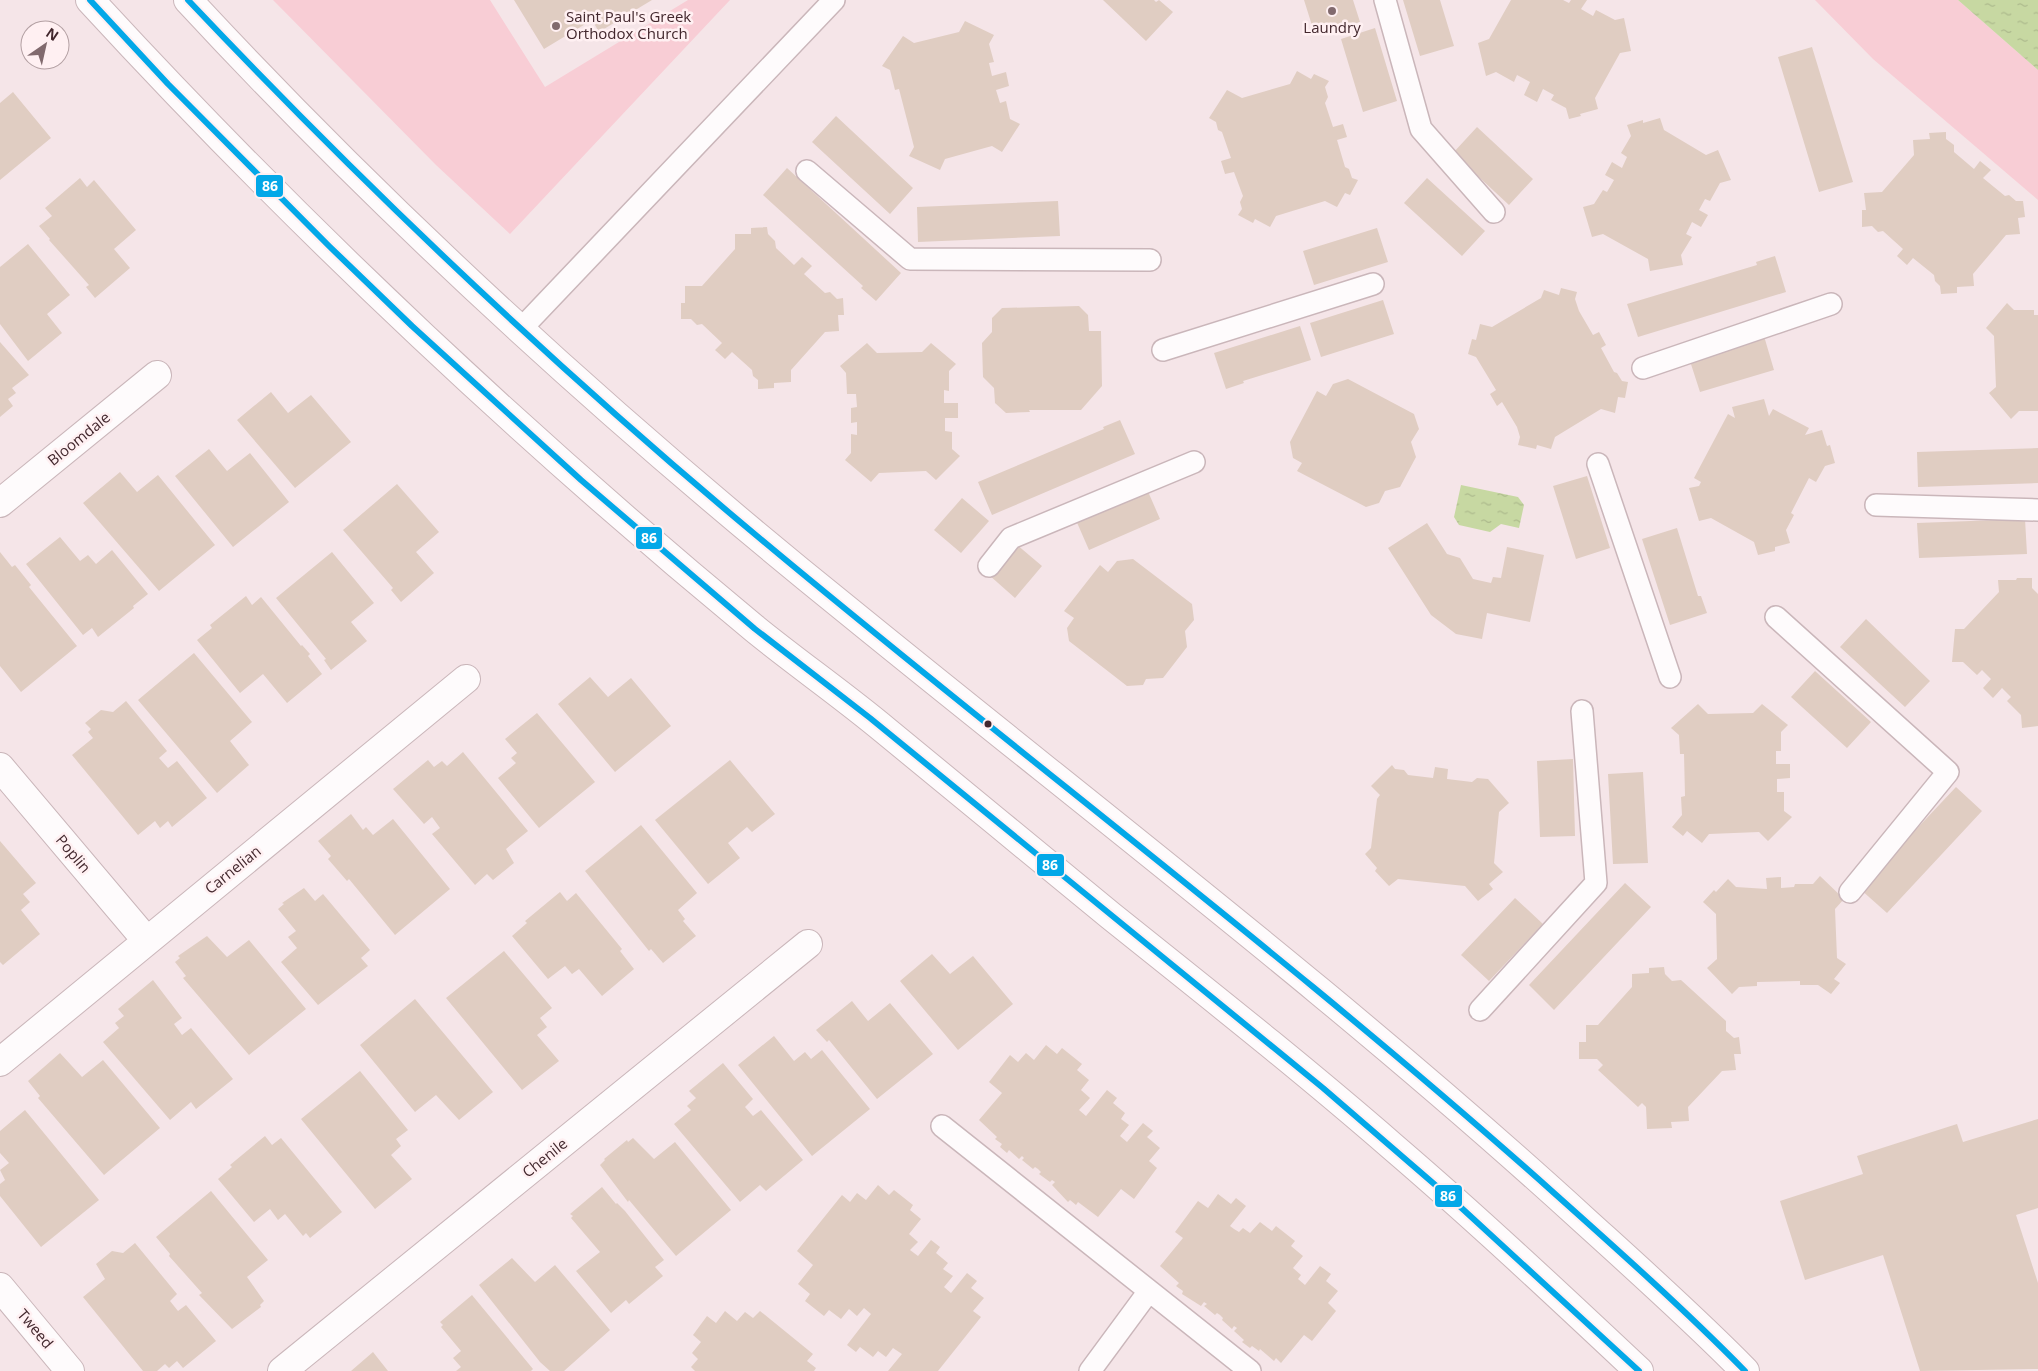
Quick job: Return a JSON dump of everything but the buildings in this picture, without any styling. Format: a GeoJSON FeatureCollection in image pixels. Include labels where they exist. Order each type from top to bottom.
{"type":"FeatureCollection","features":[{"type":"Feature","properties":{"kind":"main road"},"geometry":{"type":"LineString","coordinates":[[90,0],[164,80],[304,224],[446,359],[559,461],[759,632],[881,726],[1257,1032],[1390,1144],[1514,1254],[1639,1371]]}},
{"type":"Feature","properties":{"kind":"main road"},"geometry":{"type":"LineString","coordinates":[[188,0],[332,150],[520,330],[620,419],[776,552],[1367,1029],[1507,1149],[1690,1317],[1745,1371]]}},
{"type":"Feature","properties":{"kind":"main road","name":"Bloomdale"},"geometry":{"type":"LineString","coordinates":[[0,503],[157,374]]}},
{"type":"Feature","properties":{"kind":"main road","name":"Carnelian"},"geometry":{"type":"LineString","coordinates":[[0,1062],[466,679]]}},
{"type":"Feature","properties":{"kind":"main road","name":"Poplin"},"geometry":{"type":"LineString","coordinates":[[0,767],[147,941]]}},
{"type":"Feature","properties":{"kind":"main road","name":"Chenile"},"geometry":{"type":"LineString","coordinates":[[282,1371],[808,944]]}},
{"type":"Feature","properties":{"kind":"main road","name":"Tweed"},"geometry":{"type":"LineString","coordinates":[[0,1287],[70,1371]]}},
{"type":"Feature","properties":{"kind":"lane"},"geometry":{"type":"LineString","coordinates":[[520,330],[834,0]]}},
{"type":"Feature","properties":{"kind":"lane"},"geometry":{"type":"LineString","coordinates":[[1385,0],[1421,129],[1494,212]]}},
{"type":"Feature","properties":{"kind":"lane"},"geometry":{"type":"LineString","coordinates":[[807,171],[910,260],[1150,260]]}},
{"type":"Feature","properties":{"kind":"lane"},"geometry":{"type":"LineString","coordinates":[[1163,350],[1372,284]]}},
{"type":"Feature","properties":{"kind":"lane"},"geometry":{"type":"LineString","coordinates":[[1643,368],[1831,304]]}},
{"type":"Feature","properties":{"kind":"lane"},"geometry":{"type":"LineString","coordinates":[[989,566],[1011,538],[1194,462]]}},
{"type":"Feature","properties":{"kind":"lane"},"geometry":{"type":"LineString","coordinates":[[1598,464],[1670,677]]}},
{"type":"Feature","properties":{"kind":"lane"},"geometry":{"type":"LineString","coordinates":[[1876,505],[2038,510]]}},
{"type":"Feature","properties":{"kind":"lane"},"geometry":{"type":"LineString","coordinates":[[1776,617],[1948,772],[1850,892]]}},
{"type":"Feature","properties":{"kind":"lane"},"geometry":{"type":"LineString","coordinates":[[1480,1010],[1596,883],[1582,711]]}},
{"type":"Feature","properties":{"kind":"lane"},"geometry":{"type":"LineString","coordinates":[[942,1126],[1250,1371]]}},
{"type":"Feature","properties":{"kind":"lane"},"geometry":{"type":"LineString","coordinates":[[1090,1371],[1149,1291]]}},
{"type":"Feature","properties":{"kind":"shaded area"},"geometry":{"type":"Polygon","coordinates":[[[273,0],[490,0],[545,87],[688,0],[730,0],[510,234],[436,165],[273,0]]]}},
{"type":"Feature","properties":{"kind":"shaded area"},"geometry":{"type":"Polygon","coordinates":[[[1815,0],[1958,0],[2038,70],[2038,200],[1873,59],[1815,0]]]}},
{"type":"Feature","properties":{"kind":"water"},"geometry":{"type":"Polygon","coordinates":[[[1958,0],[2038,0],[2038,70],[1958,0]]]}},
{"type":"Feature","properties":{"kind":"water"},"geometry":{"type":"Polygon","coordinates":[[[1461,485],[1518,497],[1524,505],[1519,528],[1501,524],[1490,532],[1459,525],[1454,517],[1461,485]]]}},
{"type":"Feature","properties":{"kind":"transit line","name":"86"},"geometry":{"type":"LineString","coordinates":[[90,0],[168,84],[329,246],[412,326],[581,480],[755,629],[870,718],[1323,1088],[1455,1202],[1639,1371]]}},
{"type":"Feature","properties":{"kind":"transit line","name":"86"},"geometry":{"type":"LineString","coordinates":[[188,0],[394,209],[609,409],[757,536],[1358,1024],[1457,1108],[1627,1258],[1745,1371]]}},
{"type":"Feature","properties":{"kind":"place","name":"Laundry"},"geometry":{"type":"Point","coordinates":[1332,11]}},
{"type":"Feature","properties":{"kind":"place","name":"Saint Paul's Greek Orthodox Church"},"geometry":{"type":"Point","coordinates":[556,26]}}]}
